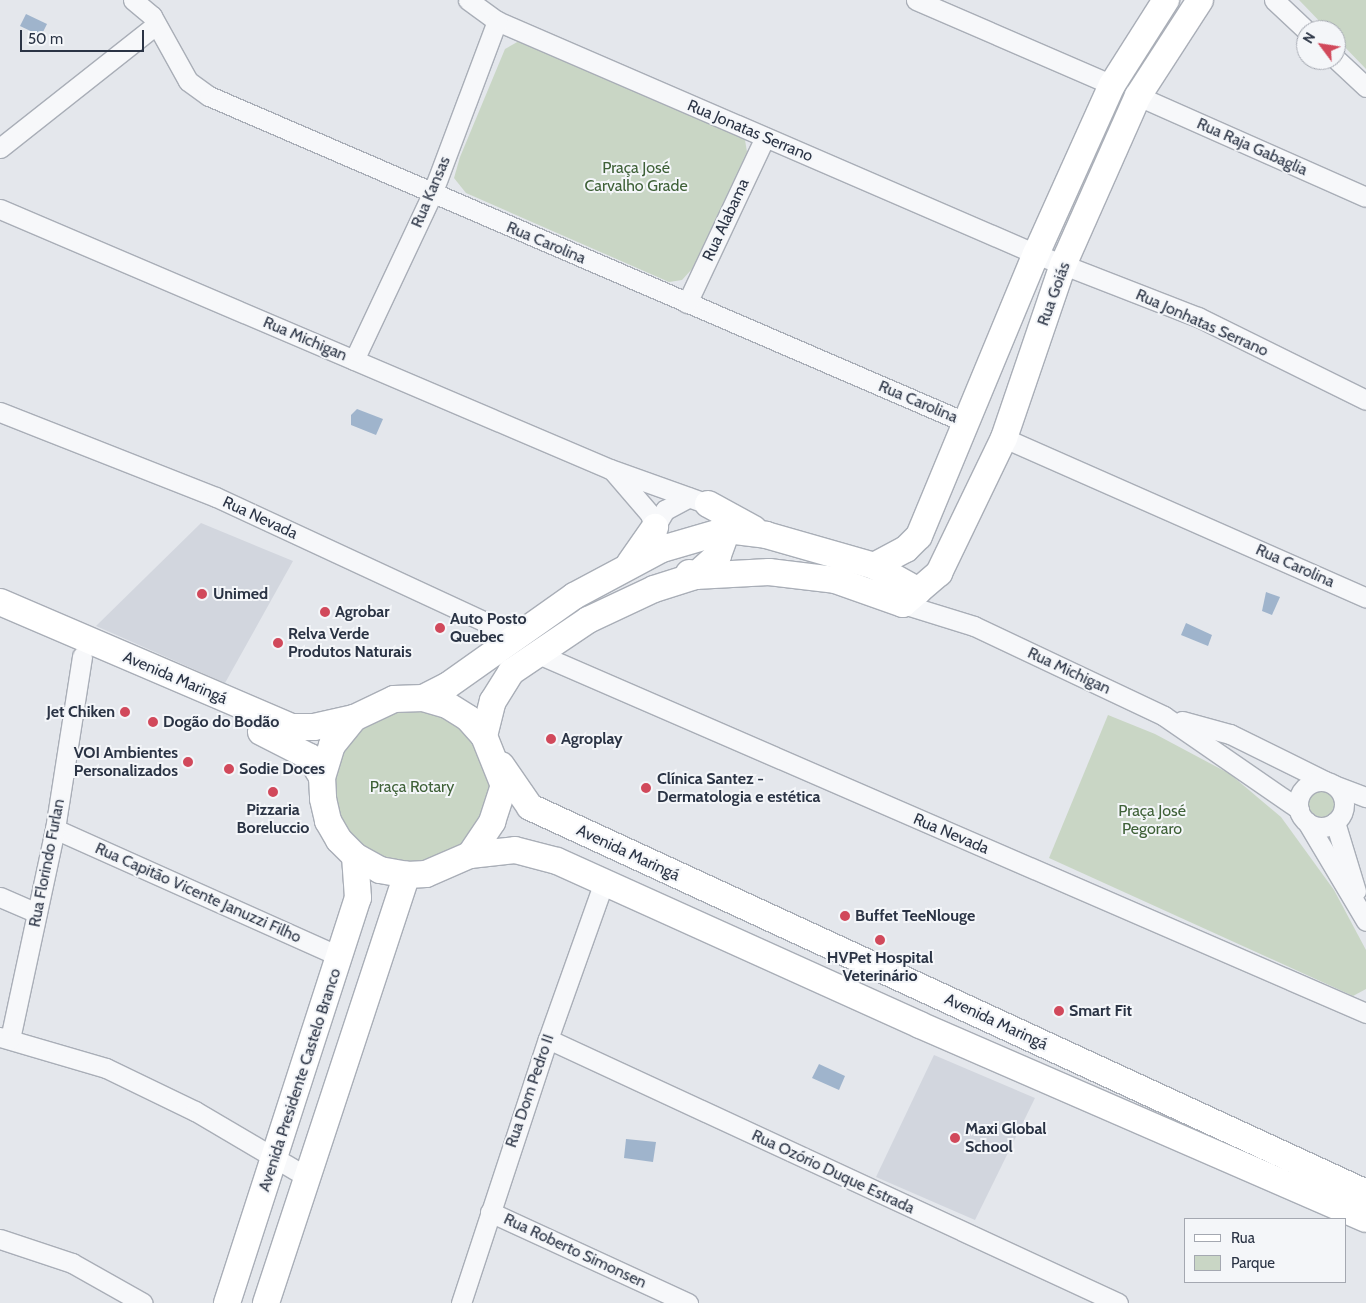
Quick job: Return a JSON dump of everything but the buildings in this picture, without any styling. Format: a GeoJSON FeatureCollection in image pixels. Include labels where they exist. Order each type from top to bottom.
{"type":"FeatureCollection","features":[{"type":"Feature","properties":{"kind":"main road","name":"Rua Goiás"},"geometry":{"type":"LineString","coordinates":[[874,566],[906,548],[919,536],[1036,254],[1112,85],[1166,0]]}},
{"type":"Feature","properties":{"kind":"main road","name":"Rua Goiás"},"geometry":{"type":"LineString","coordinates":[[910,597],[939,573],[1004,438],[1064,265],[1138,96],[1200,0]]}},
{"type":"Feature","properties":{"kind":"main road"},"geometry":{"type":"LineString","coordinates":[[698,500],[766,535]]}},
{"type":"Feature","properties":{"kind":"main road"},"geometry":{"type":"LineString","coordinates":[[423,698],[447,686],[574,596],[624,570],[658,538],[727,530],[766,535],[874,566],[910,597]]}},
{"type":"Feature","properties":{"kind":"main road"},"geometry":{"type":"LineString","coordinates":[[695,576],[718,555],[727,530]]}},
{"type":"Feature","properties":{"kind":"main road"},"geometry":{"type":"LineString","coordinates":[[658,538],[680,569],[695,576]]}},
{"type":"Feature","properties":{"kind":"main road"},"geometry":{"type":"LineString","coordinates":[[487,740],[501,684],[511,672],[588,620],[654,589],[695,576],[769,572],[835,580],[910,597]]}},
{"type":"Feature","properties":{"kind":"main road","name":"Avenida Maringá"},"geometry":{"type":"LineString","coordinates":[[0,602],[291,727],[314,727],[354,718]]}},
{"type":"Feature","properties":{"kind":"main road","name":"Avenida Maringá"},"geometry":{"type":"LineString","coordinates":[[0,620],[298,748],[310,757],[322,778]]}},
{"type":"Feature","properties":{"kind":"main road"},"geometry":{"type":"LineString","coordinates":[[423,698],[447,705],[461,713],[487,740],[504,786],[492,822],[470,855],[444,869],[408,875],[380,870],[355,856],[339,840],[328,821],[323,799],[322,778],[332,744],[354,718],[366,709],[394,699],[423,698]]}},
{"type":"Feature","properties":{"kind":"main road","name":"Avenida Maringá"},"geometry":{"type":"LineString","coordinates":[[487,740],[530,807],[1366,1193]]}},
{"type":"Feature","properties":{"kind":"main road","name":"Avenida Maringá"},"geometry":{"type":"LineString","coordinates":[[470,855],[515,850],[534,854],[604,882],[920,1025],[1366,1219]]}},
{"type":"Feature","properties":{"kind":"main road","name":"Avenida Presidente Castelo Branco"},"geometry":{"type":"LineString","coordinates":[[227,1303],[341,956],[358,898],[355,856]]}},
{"type":"Feature","properties":{"kind":"main road"},"geometry":{"type":"LineString","coordinates":[[266,1303],[408,875]]}},
{"type":"Feature","properties":{"kind":"street","name":"Rua Carolina"},"geometry":{"type":"LineString","coordinates":[[132,0],[143,6],[156,25],[178,66],[198,91],[432,194],[967,422]]}},
{"type":"Feature","properties":{"kind":"street","name":"Rua Jonatas Serrano"},"geometry":{"type":"LineString","coordinates":[[468,0],[497,21],[1036,254]]}},
{"type":"Feature","properties":{"kind":"street"},"geometry":{"type":"LineString","coordinates":[[916,0],[1112,85]]}},
{"type":"Feature","properties":{"kind":"street"},"geometry":{"type":"LineString","coordinates":[[1274,0],[1296,21]]}},
{"type":"Feature","properties":{"kind":"street","name":"Rua Kansas"},"geometry":{"type":"LineString","coordinates":[[354,360],[432,194],[497,21]]}},
{"type":"Feature","properties":{"kind":"street"},"geometry":{"type":"LineString","coordinates":[[0,148],[156,25]]}},
{"type":"Feature","properties":{"kind":"street"},"geometry":{"type":"LineString","coordinates":[[1346,68],[1366,87]]}},
{"type":"Feature","properties":{"kind":"street","name":"Rua Raja Gabaglia"},"geometry":{"type":"LineString","coordinates":[[1138,96],[1366,197]]}},
{"type":"Feature","properties":{"kind":"street","name":"Rua Alabama"},"geometry":{"type":"LineString","coordinates":[[687,303],[764,137]]}},
{"type":"Feature","properties":{"kind":"street","name":"Rua Michigan"},"geometry":{"type":"LineString","coordinates":[[0,208],[610,469],[698,500]]}},
{"type":"Feature","properties":{"kind":"street","name":"Rua Jonhatas Serrano"},"geometry":{"type":"LineString","coordinates":[[1036,254],[1198,317],[1366,400]]}},
{"type":"Feature","properties":{"kind":"street","name":"Rua Nevada"},"geometry":{"type":"LineString","coordinates":[[0,412],[216,497],[515,636]]}},
{"type":"Feature","properties":{"kind":"street","name":"Rua Carolina"},"geometry":{"type":"LineString","coordinates":[[1004,438],[1366,598]]}},
{"type":"Feature","properties":{"kind":"street","name":"Rua Michigan"},"geometry":{"type":"LineString","coordinates":[[610,469],[650,514],[658,538]]}},
{"type":"Feature","properties":{"kind":"street"},"geometry":{"type":"LineString","coordinates":[[658,538],[665,510],[698,500],[727,530]]}},
{"type":"Feature","properties":{"kind":"street","name":"Rua Michigan"},"geometry":{"type":"LineString","coordinates":[[910,597],[1164,716],[1230,734],[1330,783],[1366,797]]}},
{"type":"Feature","properties":{"kind":"street","name":"Rua Nevada"},"geometry":{"type":"LineString","coordinates":[[536,654],[1366,1013]]}},
{"type":"Feature","properties":{"kind":"street","name":"Rua Florindo Furlan"},"geometry":{"type":"LineString","coordinates":[[5,1038],[37,913],[55,829],[82,656]]}},
{"type":"Feature","properties":{"kind":"street","name":"Rua Michigan"},"geometry":{"type":"LineString","coordinates":[[1164,716],[1303,816]]}},
{"type":"Feature","properties":{"kind":"street"},"geometry":{"type":"LineString","coordinates":[[1310,783],[1330,783],[1342,795],[1339,816],[1366,920],[1303,816],[1304,788],[1310,783]]}},
{"type":"Feature","properties":{"kind":"street"},"geometry":{"type":"LineString","coordinates":[[1303,816],[1321,827],[1339,816],[1366,809]]}},
{"type":"Feature","properties":{"kind":"street","name":"Rua Capitão Vicente Januzzi Filho"},"geometry":{"type":"LineString","coordinates":[[55,829],[341,956]]}},
{"type":"Feature","properties":{"kind":"street","name":"Rua Dom Pedro II"},"geometry":{"type":"LineString","coordinates":[[461,1303],[548,1039],[604,882]]}},
{"type":"Feature","properties":{"kind":"street"},"geometry":{"type":"LineString","coordinates":[[0,897],[37,913]]}},
{"type":"Feature","properties":{"kind":"street"},"geometry":{"type":"LineString","coordinates":[[5,1038],[106,1068],[194,1111],[307,1177]]}},
{"type":"Feature","properties":{"kind":"street","name":"Rua Ozório Duque Estrada"},"geometry":{"type":"LineString","coordinates":[[548,1039],[1118,1303]]}},
{"type":"Feature","properties":{"kind":"street","name":"Rua Roberto Simonsen"},"geometry":{"type":"LineString","coordinates":[[490,1212],[688,1303]]}},
{"type":"Feature","properties":{"kind":"street"},"geometry":{"type":"LineString","coordinates":[[0,1239],[72,1263],[143,1303]]}},
{"type":"Feature","properties":{"kind":"shaded area","name":"Unimed"},"geometry":{"type":"Polygon","coordinates":[[[201,523],[293,561],[225,683],[96,626],[201,523]]]}},
{"type":"Feature","properties":{"kind":"shaded area","name":"Maxi Global School"},"geometry":{"type":"Polygon","coordinates":[[[934,1055],[1035,1098],[975,1220],[876,1177],[934,1055]]]}},
{"type":"Feature","properties":{"kind":"green space"},"geometry":{"type":"Polygon","coordinates":[[[1299,0],[1366,0],[1366,69],[1346,48],[1346,20],[1318,20],[1299,0]]]}},
{"type":"Feature","properties":{"kind":"green space","name":"Praça José Carvalho Grade"},"geometry":{"type":"Polygon","coordinates":[[[519,41],[532,41],[734,129],[745,140],[747,152],[692,269],[682,280],[669,282],[466,193],[454,178],[460,157],[505,49],[519,41]]]}},
{"type":"Feature","properties":{"kind":"green space","name":"Praça Rotary"},"geometry":{"type":"Polygon","coordinates":[[[431,707],[476,737],[493,788],[475,839],[404,869],[356,848],[331,803],[338,751],[377,713],[431,707]]]}},
{"type":"Feature","properties":{"kind":"green space","name":"Praça José Pegoraro"},"geometry":{"type":"Polygon","coordinates":[[[1108,715],[1155,734],[1230,774],[1281,817],[1334,890],[1366,950],[1366,989],[1353,996],[1049,858],[1108,715]]]}},
{"type":"Feature","properties":{"kind":"green space"},"geometry":{"type":"Polygon","coordinates":[[[1321,790],[1331,794],[1335,804],[1331,814],[1321,818],[1311,814],[1307,804],[1311,794],[1321,790]]]}},
{"type":"Feature","properties":{"kind":"water"},"geometry":{"type":"Polygon","coordinates":[[[26,14],[47,24],[41,36],[20,26],[26,14]]]}},
{"type":"Feature","properties":{"kind":"water"},"geometry":{"type":"Polygon","coordinates":[[[357,409],[383,419],[376,435],[351,425],[351,415],[357,409]]]}},
{"type":"Feature","properties":{"kind":"water"},"geometry":{"type":"Polygon","coordinates":[[[1266,592],[1280,597],[1272,615],[1262,611],[1266,592]]]}},
{"type":"Feature","properties":{"kind":"water"},"geometry":{"type":"Polygon","coordinates":[[[1186,623],[1212,635],[1208,646],[1181,635],[1186,623]]]}},
{"type":"Feature","properties":{"kind":"water"},"geometry":{"type":"Polygon","coordinates":[[[819,1064],[845,1076],[839,1090],[812,1078],[819,1064]]]}},
{"type":"Feature","properties":{"kind":"water"},"geometry":{"type":"Polygon","coordinates":[[[626,1139],[656,1142],[653,1162],[624,1158],[626,1139]]]}},
{"type":"Feature","properties":{"kind":"place","name":"Unimed"},"geometry":{"type":"Point","coordinates":[202,594]}},
{"type":"Feature","properties":{"kind":"place","name":"Agrobar"},"geometry":{"type":"Point","coordinates":[325,612]}},
{"type":"Feature","properties":{"kind":"place","name":"Auto Posto Quebec"},"geometry":{"type":"Point","coordinates":[440,628]}},
{"type":"Feature","properties":{"kind":"place","name":"Relva Verde Produtos Naturais"},"geometry":{"type":"Point","coordinates":[278,643]}},
{"type":"Feature","properties":{"kind":"place","name":"Jet Chiken"},"geometry":{"type":"Point","coordinates":[125,712]}},
{"type":"Feature","properties":{"kind":"place","name":"Dogão do Bodão"},"geometry":{"type":"Point","coordinates":[153,722]}},
{"type":"Feature","properties":{"kind":"place","name":"Agroplay"},"geometry":{"type":"Point","coordinates":[551,739]}},
{"type":"Feature","properties":{"kind":"place","name":"VOI Ambientes Personalizados"},"geometry":{"type":"Point","coordinates":[188,762]}},
{"type":"Feature","properties":{"kind":"place","name":"Sodie Doces"},"geometry":{"type":"Point","coordinates":[229,769]}},
{"type":"Feature","properties":{"kind":"place","name":"Clínica Santez - Dermatologia e estética"},"geometry":{"type":"Point","coordinates":[646,788]}},
{"type":"Feature","properties":{"kind":"place","name":"Pizzaria Boreluccio"},"geometry":{"type":"Point","coordinates":[273,792]}},
{"type":"Feature","properties":{"kind":"place","name":"Buffet TeeNlouge"},"geometry":{"type":"Point","coordinates":[845,916]}},
{"type":"Feature","properties":{"kind":"place","name":"HVPet Hospital Veterinário"},"geometry":{"type":"Point","coordinates":[880,940]}},
{"type":"Feature","properties":{"kind":"place","name":"Smart Fit"},"geometry":{"type":"Point","coordinates":[1059,1011]}},
{"type":"Feature","properties":{"kind":"place","name":"Maxi Global School"},"geometry":{"type":"Point","coordinates":[955,1138]}}]}
